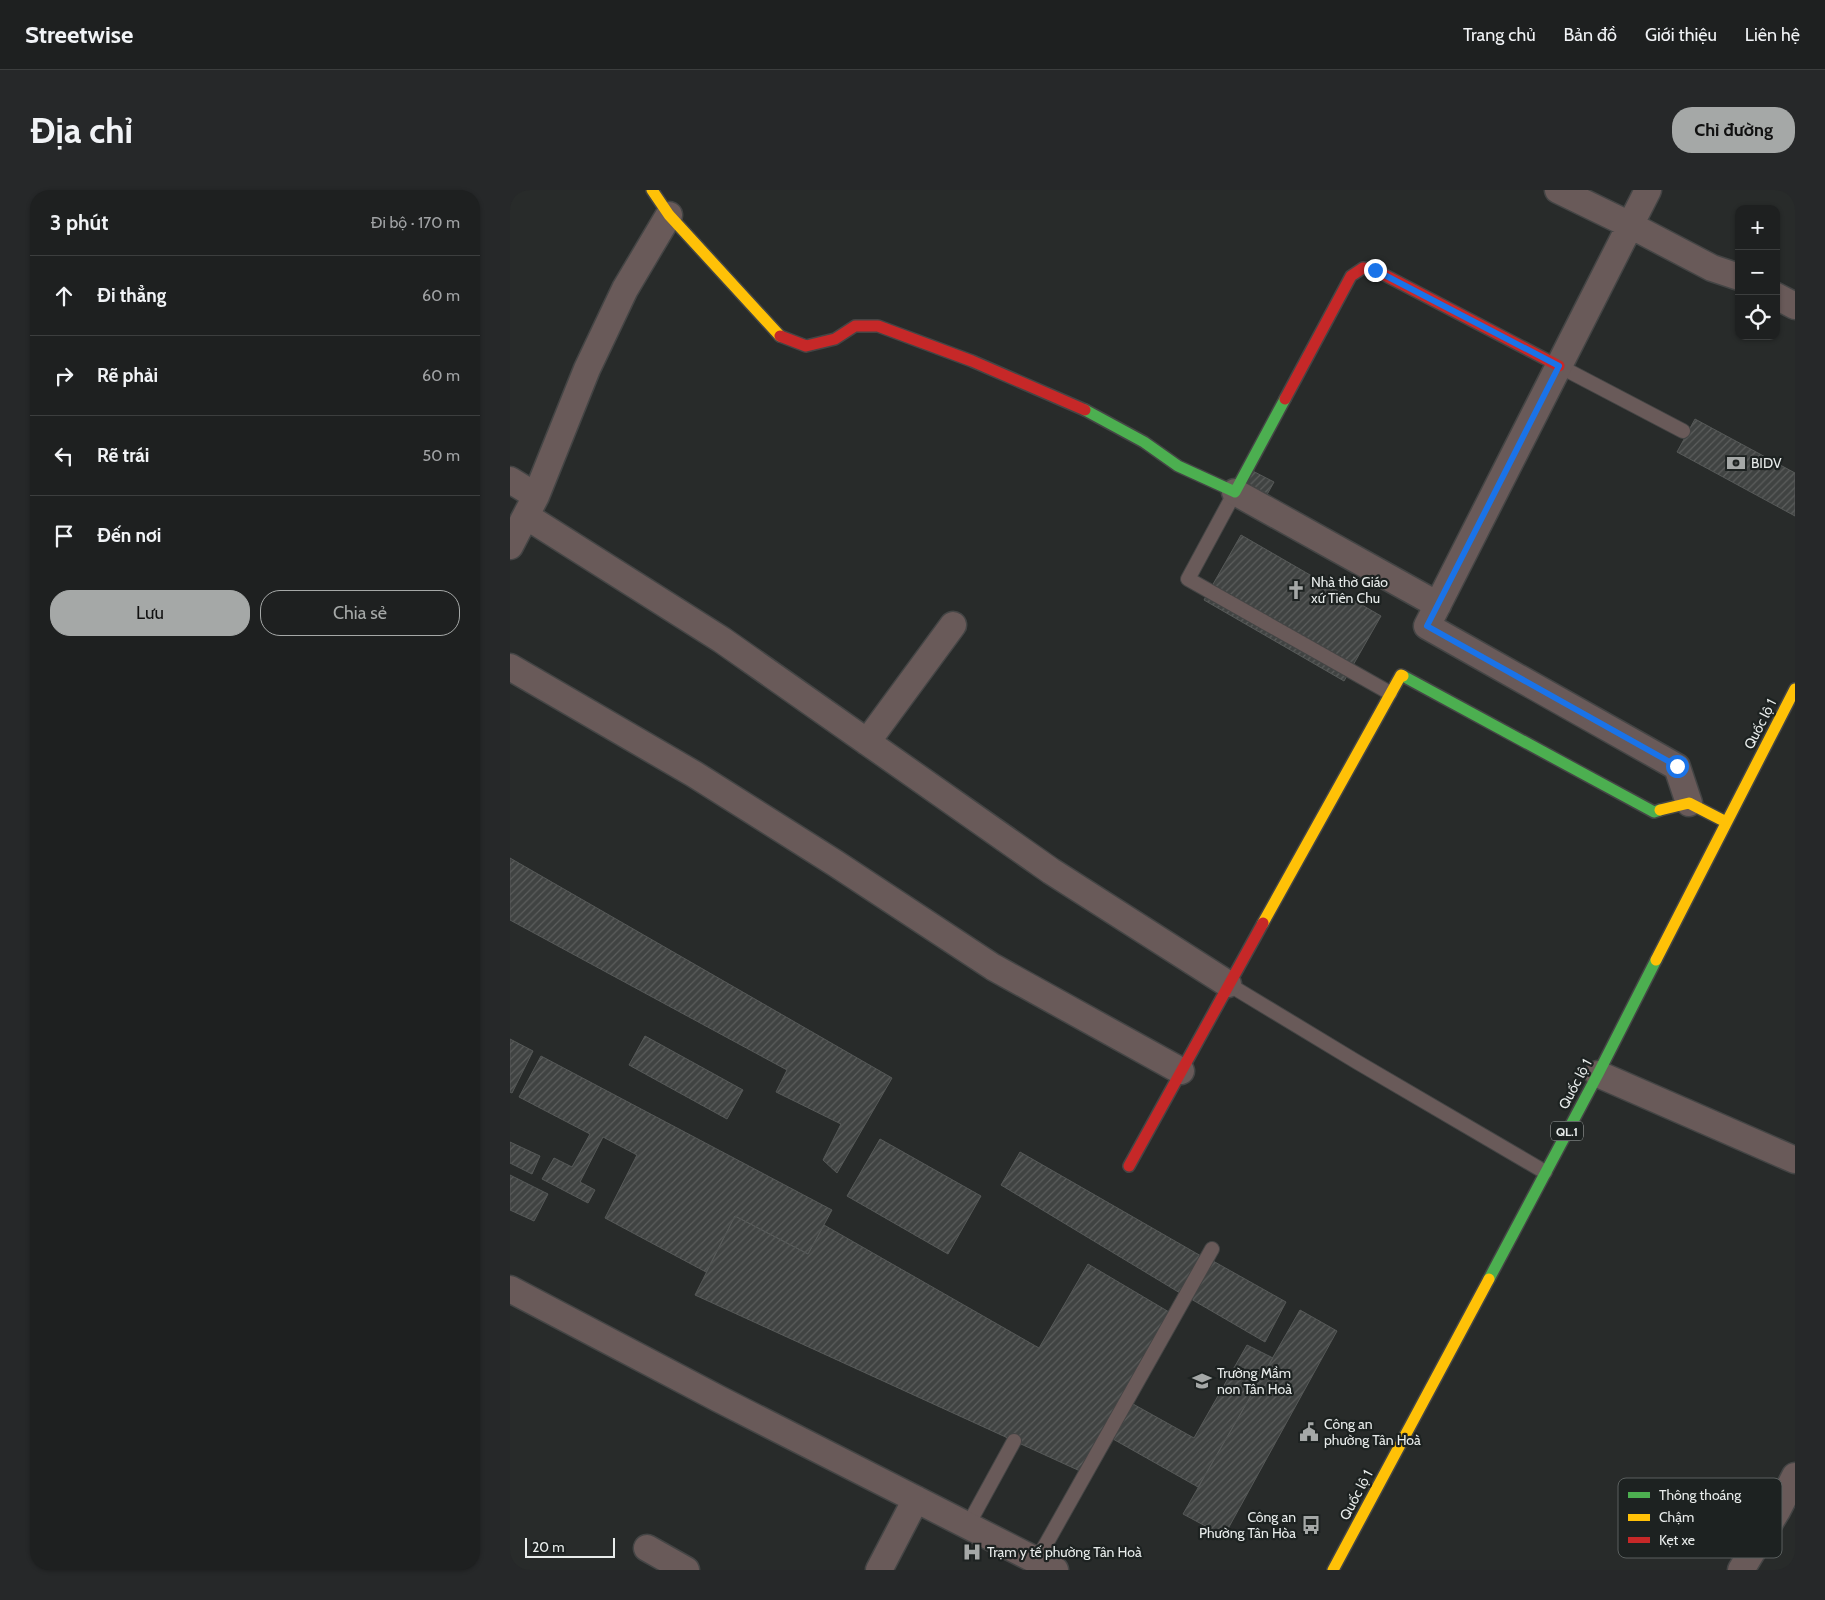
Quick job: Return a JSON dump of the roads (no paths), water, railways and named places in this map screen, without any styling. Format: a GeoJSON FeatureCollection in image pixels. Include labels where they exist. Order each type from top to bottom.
{"type":"FeatureCollection","features":[{"type":"Feature","properties":{"kind":"main road"},"geometry":{"type":"LineString","coordinates":[[652,190],[670,215],[778,335],[806,346],[835,339],[855,326],[878,326],[972,361],[1092,413],[1144,442],[1178,466],[1235,492],[1351,276],[1363,268],[1375,270],[1559,366]]}},
{"type":"Feature","properties":{"kind":"main road"},"geometry":{"type":"LineString","coordinates":[[1129,1166],[1400,675],[1654,812],[1689,803],[1726,822]]}},
{"type":"Feature","properties":{"kind":"main road","name":"Quốc lộ 1"},"geometry":{"type":"LineString","coordinates":[[1333,1570],[1598,1074],[1795,689]]}},
{"type":"Feature","properties":{"kind":"street"},"geometry":{"type":"LineString","coordinates":[[1558,190],[1712,268],[1735,276]]}},
{"type":"Feature","properties":{"kind":"street"},"geometry":{"type":"LineString","coordinates":[[1648,190],[1427,626],[1677,766],[1689,803]]}},
{"type":"Feature","properties":{"kind":"street"},"geometry":{"type":"LineString","coordinates":[[510,546],[531,506],[587,369],[625,289],[670,215]]}},
{"type":"Feature","properties":{"kind":"street"},"geometry":{"type":"LineString","coordinates":[[1780,298],[1795,306]]}},
{"type":"Feature","properties":{"kind":"street"},"geometry":{"type":"LineString","coordinates":[[510,480],[531,506],[867,742],[1051,871],[1228,984]]}},
{"type":"Feature","properties":{"kind":"street"},"geometry":{"type":"LineString","coordinates":[[1235,492],[1438,605]]}},
{"type":"Feature","properties":{"kind":"street"},"geometry":{"type":"LineString","coordinates":[[867,742],[953,625]]}},
{"type":"Feature","properties":{"kind":"street"},"geometry":{"type":"LineString","coordinates":[[510,667],[694,774],[994,967],[1181,1071]]}},
{"type":"Feature","properties":{"kind":"street"},"geometry":{"type":"LineString","coordinates":[[1598,1074],[1795,1160]]}},
{"type":"Feature","properties":{"kind":"street"},"geometry":{"type":"LineString","coordinates":[[510,1289],[720,1399],[1046,1565]]}},
{"type":"Feature","properties":{"kind":"street"},"geometry":{"type":"LineString","coordinates":[[1782,1501],[1795,1476]]}},
{"type":"Feature","properties":{"kind":"street"},"geometry":{"type":"LineString","coordinates":[[879,1570],[916,1499]]}},
{"type":"Feature","properties":{"kind":"street"},"geometry":{"type":"LineString","coordinates":[[647,1548],[686,1570]]}},
{"type":"Feature","properties":{"kind":"street"},"geometry":{"type":"LineString","coordinates":[[1741,1570],[1748,1558]]}},
{"type":"Feature","properties":{"kind":"lane"},"geometry":{"type":"LineString","coordinates":[[1559,366],[1683,431]]}},
{"type":"Feature","properties":{"kind":"lane"},"geometry":{"type":"LineString","coordinates":[[1235,492],[1188,580],[1390,693]]}},
{"type":"Feature","properties":{"kind":"lane"},"geometry":{"type":"LineString","coordinates":[[1228,984],[1356,1062],[1545,1172]]}},
{"type":"Feature","properties":{"kind":"lane"},"geometry":{"type":"LineString","coordinates":[[1046,1565],[1212,1249]]}},
{"type":"Feature","properties":{"kind":"lane"},"geometry":{"type":"LineString","coordinates":[[968,1524],[1014,1441]]}},
{"type":"Feature","properties":{"kind":"place","name":"BIDV"},"geometry":{"type":"Point","coordinates":[1736,463]}},
{"type":"Feature","properties":{"kind":"place","name":"Nhà thờ Giáo xứ Tiên Chu"},"geometry":{"type":"Point","coordinates":[1296,590]}},
{"type":"Feature","properties":{"kind":"place","name":"Trường Mầm non Tân Hoà"},"geometry":{"type":"Point","coordinates":[1202,1381]}},
{"type":"Feature","properties":{"kind":"place","name":"Công an phường Tân Hoà"},"geometry":{"type":"Point","coordinates":[1309,1432]}},
{"type":"Feature","properties":{"kind":"place","name":"Công an Phường Tân Hòa"},"geometry":{"type":"Point","coordinates":[1311,1525]}},
{"type":"Feature","properties":{"kind":"place","name":"Trạm y tế phường Tân Hoà"},"geometry":{"type":"Point","coordinates":[972,1552]}}]}
